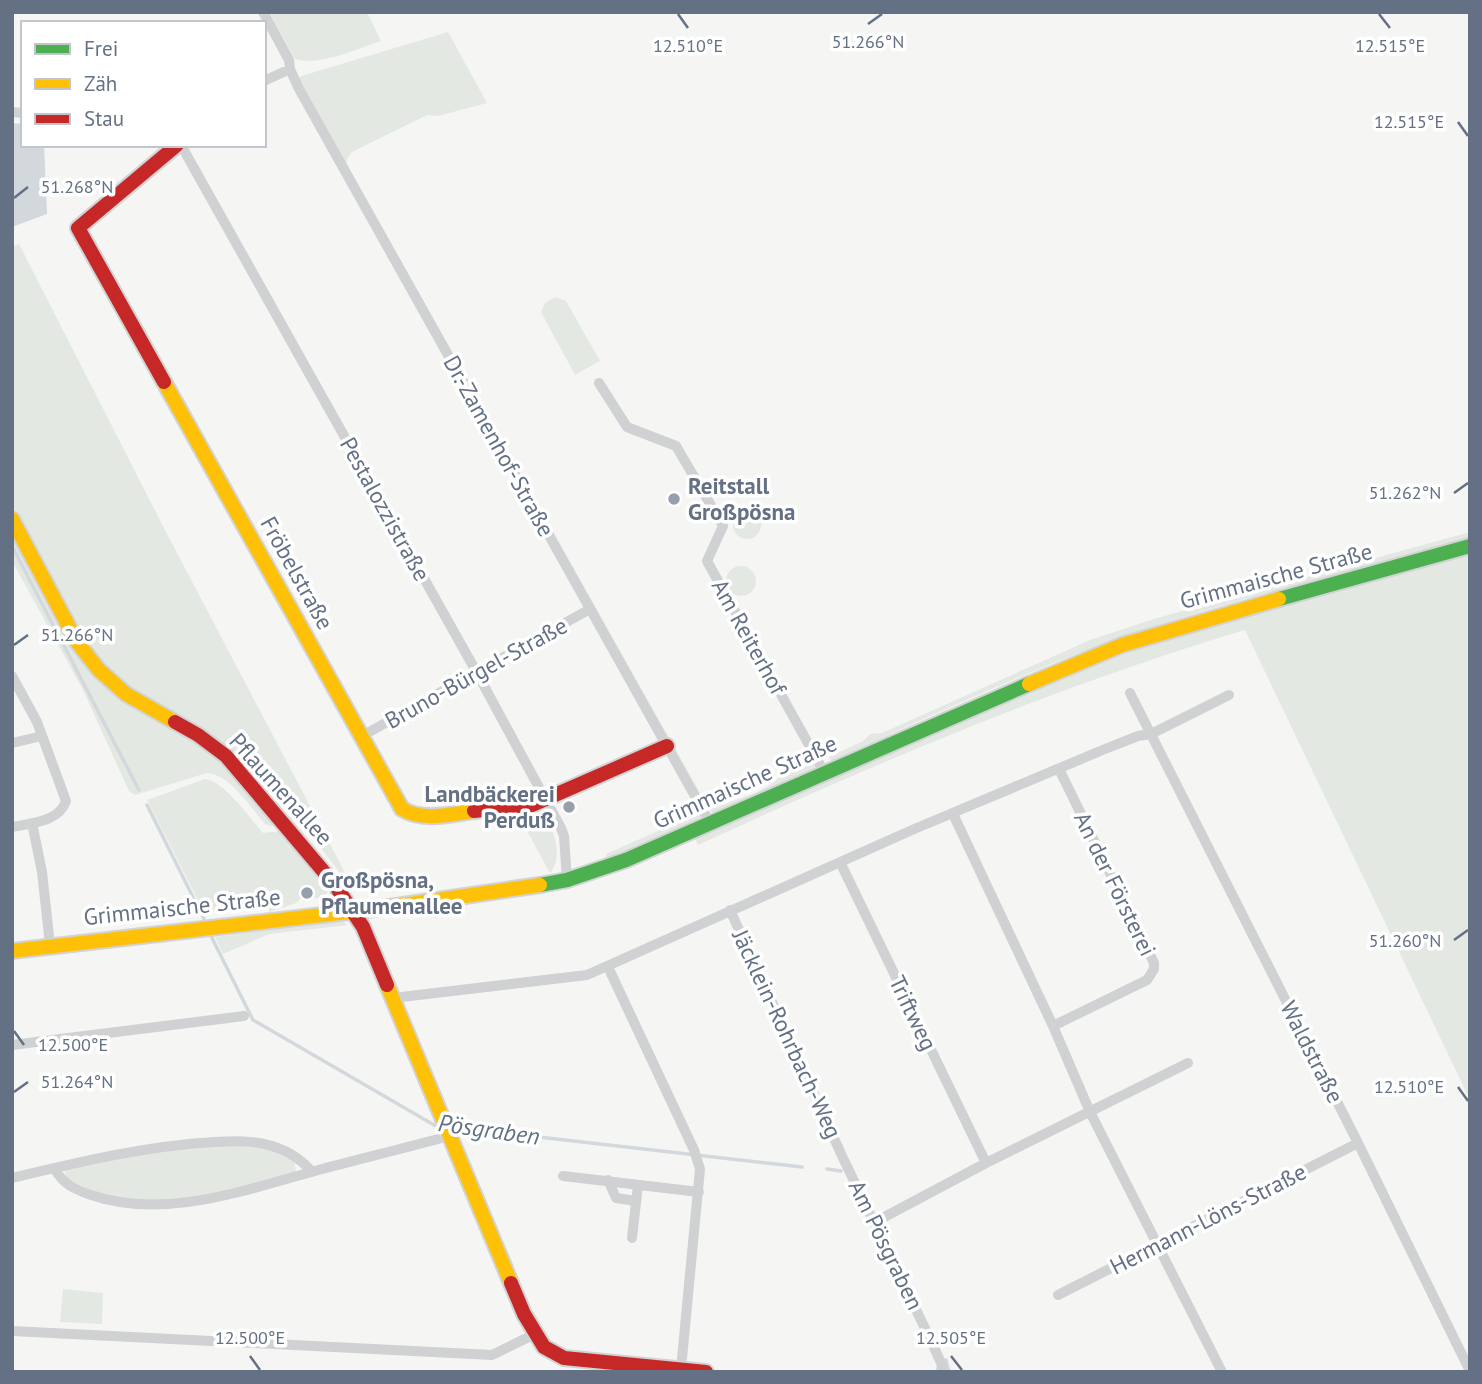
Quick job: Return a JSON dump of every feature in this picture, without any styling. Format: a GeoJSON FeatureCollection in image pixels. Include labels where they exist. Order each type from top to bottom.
{"type":"FeatureCollection","features":[{"type":"Feature","properties":{"kind":"street","name":"Dr.-Zamenhof-Straße"},"geometry":{"type":"LineString","coordinates":[[263,12],[289,60],[290,68],[311,111],[710,823]]}},
{"type":"Feature","properties":{"kind":"street"},"geometry":{"type":"LineString","coordinates":[[266,80],[290,68]]}},
{"type":"Feature","properties":{"kind":"street","name":"Fröbelstraße"},"geometry":{"type":"LineString","coordinates":[[177,147],[78,228],[402,809],[412,815],[425,817],[532,805],[667,746]]}},
{"type":"Feature","properties":{"kind":"street","name":"Pestalozzistraße"},"geometry":{"type":"LineString","coordinates":[[180,147],[477,673],[564,836],[567,880]]}},
{"type":"Feature","properties":{"kind":"street","name":"Am Reiterhof"},"geometry":{"type":"LineString","coordinates":[[599,383],[627,428],[676,446],[723,526],[708,561],[824,772]]}},
{"type":"Feature","properties":{"kind":"street","name":"Pflaumenallee"},"geometry":{"type":"LineString","coordinates":[[12,519],[77,642],[99,670],[126,694],[198,735],[226,756],[335,885],[353,911],[363,927],[524,1314],[535,1334]]}},
{"type":"Feature","properties":{"kind":"street","name":"Grimmaische Straße"},"geometry":{"type":"LineString","coordinates":[[12,951],[504,892],[567,880],[626,860],[1122,645],[1208,618],[1470,546]]}},
{"type":"Feature","properties":{"kind":"street","name":"Bruno-Bürgel-Straße"},"geometry":{"type":"LineString","coordinates":[[362,736],[590,610]]}},
{"type":"Feature","properties":{"kind":"street"},"geometry":{"type":"LineString","coordinates":[[12,676],[41,736],[66,801],[59,813],[12,827]]}},
{"type":"Feature","properties":{"kind":"street","name":"Waldstraße"},"geometry":{"type":"LineString","coordinates":[[1130,693],[1469,1371]]}},
{"type":"Feature","properties":{"kind":"street"},"geometry":{"type":"LineString","coordinates":[[393,998],[587,975],[912,830],[1139,736],[1151,734],[1228,695]]}},
{"type":"Feature","properties":{"kind":"street"},"geometry":{"type":"LineString","coordinates":[[12,743],[41,736]]}},
{"type":"Feature","properties":{"kind":"street","name":"An der Försterei"},"geometry":{"type":"LineString","coordinates":[[1053,1026],[1147,979],[1154,969],[1154,963],[1059,769]]}},
{"type":"Feature","properties":{"kind":"street"},"geometry":{"type":"LineString","coordinates":[[953,814],[1053,1026],[1090,1112],[1222,1372]]}},
{"type":"Feature","properties":{"kind":"street"},"geometry":{"type":"LineString","coordinates":[[32,823],[42,872],[50,946]]}},
{"type":"Feature","properties":{"kind":"street","name":"Triftweg"},"geometry":{"type":"LineString","coordinates":[[840,862],[986,1163]]}},
{"type":"Feature","properties":{"kind":"street","name":"Jäcklein-Rohrbach-Weg"},"geometry":{"type":"LineString","coordinates":[[730,910],[847,1164]]}},
{"type":"Feature","properties":{"kind":"street"},"geometry":{"type":"LineString","coordinates":[[608,967],[700,1169],[681,1369]]}},
{"type":"Feature","properties":{"kind":"street"},"geometry":{"type":"LineString","coordinates":[[12,1045],[244,1016]]}},
{"type":"Feature","properties":{"kind":"street"},"geometry":{"type":"LineString","coordinates":[[875,1222],[986,1163],[1188,1063]]}},
{"type":"Feature","properties":{"kind":"street"},"geometry":{"type":"LineString","coordinates":[[54,1168],[61,1180],[72,1188],[113,1202],[141,1204],[203,1199],[253,1189],[447,1130]]}},
{"type":"Feature","properties":{"kind":"street"},"geometry":{"type":"LineString","coordinates":[[12,1178],[169,1144],[241,1141],[271,1145],[286,1151],[299,1158],[312,1172]]}},
{"type":"Feature","properties":{"kind":"street","name":"Hermann-Löns-Straße"},"geometry":{"type":"LineString","coordinates":[[1058,1295],[1357,1143]]}},
{"type":"Feature","properties":{"kind":"street","name":"Am Pösgraben"},"geometry":{"type":"LineString","coordinates":[[847,1164],[942,1365],[941,1372]]}},
{"type":"Feature","properties":{"kind":"street"},"geometry":{"type":"LineString","coordinates":[[563,1176],[699,1192]]}},
{"type":"Feature","properties":{"kind":"street"},"geometry":{"type":"LineString","coordinates":[[608,1180],[616,1198],[636,1201]]}},
{"type":"Feature","properties":{"kind":"street"},"geometry":{"type":"LineString","coordinates":[[632,1238],[638,1185]]}},
{"type":"Feature","properties":{"kind":"street"},"geometry":{"type":"LineString","coordinates":[[12,1331],[492,1355],[535,1334],[544,1347],[564,1358],[706,1372]]}},
{"type":"Feature","properties":{"kind":"shaded area"},"geometry":{"type":"Polygon","coordinates":[[[269,12],[367,12],[381,41],[327,59],[295,59],[269,12]]]}},
{"type":"Feature","properties":{"kind":"shaded area"},"geometry":{"type":"Polygon","coordinates":[[[448,32],[487,103],[438,116],[427,115],[352,152],[347,159],[347,165],[298,77],[448,32]]]}},
{"type":"Feature","properties":{"kind":"shaded area"},"geometry":{"type":"Polygon","coordinates":[[[12,123],[21,124],[21,147],[44,147],[47,214],[12,227],[12,123]]]}},
{"type":"Feature","properties":{"kind":"shaded area"},"geometry":{"type":"Polygon","coordinates":[[[363,194],[704,800],[714,805],[722,805],[761,790],[779,778],[788,762],[793,772],[814,762],[815,768],[715,814],[706,808],[363,194]]]}},
{"type":"Feature","properties":{"kind":"shaded area"},"geometry":{"type":"Polygon","coordinates":[[[19,244],[166,532],[351,884],[349,885],[290,807],[285,808],[213,735],[138,695],[108,672],[85,643],[12,507],[12,247],[19,244]]]}},
{"type":"Feature","properties":{"kind":"shaded area"},"geometry":{"type":"Polygon","coordinates":[[[555,297],[566,301],[600,361],[575,375],[541,312],[545,303],[555,297]]]}},
{"type":"Feature","properties":{"kind":"shaded area"},"geometry":{"type":"Polygon","coordinates":[[[747,511],[757,515],[761,525],[757,535],[747,539],[737,535],[733,525],[737,515],[747,511]]]}},
{"type":"Feature","properties":{"kind":"shaded area"},"geometry":{"type":"Polygon","coordinates":[[[12,529],[85,661],[221,757],[276,824],[265,824],[232,785],[216,775],[207,773],[135,795],[129,791],[82,688],[12,561],[12,529]]]}},
{"type":"Feature","properties":{"kind":"shaded area"},"geometry":{"type":"Polygon","coordinates":[[[1470,532],[1470,540],[1186,616],[1093,648],[961,702],[831,761],[829,757],[863,741],[870,734],[882,733],[1090,640],[1157,618],[1470,532]]]}},
{"type":"Feature","properties":{"kind":"shaded area"},"geometry":{"type":"Polygon","coordinates":[[[1470,555],[1470,1100],[1245,630],[1036,701],[900,756],[698,845],[695,838],[1080,668],[1230,619],[1470,555]]]}},
{"type":"Feature","properties":{"kind":"shaded area"},"geometry":{"type":"Polygon","coordinates":[[[741,566],[747,567],[755,575],[755,587],[747,595],[741,596],[735,595],[727,587],[726,581],[727,575],[735,567],[741,566]]]}},
{"type":"Feature","properties":{"kind":"shaded area"},"geometry":{"type":"Polygon","coordinates":[[[205,779],[228,793],[263,833],[282,831],[329,888],[325,895],[314,898],[310,890],[302,894],[296,903],[269,912],[268,904],[204,912],[147,800],[205,779]]]}},
{"type":"Feature","properties":{"kind":"shaded area"},"geometry":{"type":"Polygon","coordinates":[[[539,811],[553,832],[557,850],[550,873],[522,822],[529,812],[539,811]]]}},
{"type":"Feature","properties":{"kind":"shaded area"},"geometry":{"type":"Polygon","coordinates":[[[701,812],[700,821],[607,860],[606,854],[701,812]]]}},
{"type":"Feature","properties":{"kind":"shaded area"},"geometry":{"type":"Polygon","coordinates":[[[341,921],[348,925],[269,934],[223,954],[215,937],[341,921]]]}},
{"type":"Feature","properties":{"kind":"shaded area"},"geometry":{"type":"Polygon","coordinates":[[[239,1144],[266,1148],[294,1158],[296,1173],[209,1195],[150,1200],[121,1198],[66,1178],[65,1171],[68,1168],[168,1149],[239,1144]]]}},
{"type":"Feature","properties":{"kind":"shaded area"},"geometry":{"type":"Polygon","coordinates":[[[63,1289],[103,1293],[102,1324],[60,1322],[63,1289]]]}},
{"type":"Feature","properties":{"kind":"waterway","name":"Pösgraben"},"geometry":{"type":"LineString","coordinates":[[12,546],[139,790]]}},
{"type":"Feature","properties":{"kind":"waterway","name":"Pösgraben"},"geometry":{"type":"LineString","coordinates":[[147,805],[204,919]]}},
{"type":"Feature","properties":{"kind":"waterway","name":"Pösgraben"},"geometry":{"type":"LineString","coordinates":[[211,936],[253,1020],[434,1125],[442,1126]]}},
{"type":"Feature","properties":{"kind":"waterway","name":"Pösgraben"},"geometry":{"type":"LineString","coordinates":[[450,1127],[802,1167]]}},
{"type":"Feature","properties":{"kind":"waterway","name":"Pösgraben"},"geometry":{"type":"LineString","coordinates":[[827,1169],[841,1171]]}},
{"type":"Feature","properties":{"kind":"waterway","name":"Pösgraben"},"geometry":{"type":"LineString","coordinates":[[946,1360],[949,1372]]}},
{"type":"Feature","properties":{"kind":"traffic: fast"},"geometry":{"type":"LineString","coordinates":[[1279,599],[1470,546]]}},
{"type":"Feature","properties":{"kind":"traffic: fast"},"geometry":{"type":"LineString","coordinates":[[540,885],[567,880],[626,860],[1029,684]]}},
{"type":"Feature","properties":{"kind":"traffic: slow"},"geometry":{"type":"LineString","coordinates":[[164,382],[402,809],[428,816],[474,811]]}},
{"type":"Feature","properties":{"kind":"traffic: slow"},"geometry":{"type":"LineString","coordinates":[[12,519],[77,642],[99,670],[126,694],[175,722]]}},
{"type":"Feature","properties":{"kind":"traffic: slow"},"geometry":{"type":"LineString","coordinates":[[1029,684],[1122,645],[1279,599]]}},
{"type":"Feature","properties":{"kind":"traffic: slow"},"geometry":{"type":"LineString","coordinates":[[12,951],[383,908],[540,885]]}},
{"type":"Feature","properties":{"kind":"traffic: slow"},"geometry":{"type":"LineString","coordinates":[[387,985],[511,1283]]}},
{"type":"Feature","properties":{"kind":"traffic: jam"},"geometry":{"type":"LineString","coordinates":[[164,382],[78,228],[175,147]]}},
{"type":"Feature","properties":{"kind":"traffic: jam"},"geometry":{"type":"LineString","coordinates":[[175,722],[226,756],[335,885],[363,927],[387,985]]}},
{"type":"Feature","properties":{"kind":"traffic: jam"},"geometry":{"type":"LineString","coordinates":[[474,811],[532,805],[667,746]]}},
{"type":"Feature","properties":{"kind":"traffic: jam"},"geometry":{"type":"LineString","coordinates":[[511,1283],[524,1314],[544,1347],[564,1358],[706,1372]]}},
{"type":"Feature","properties":{"kind":"place","name":"Reitstall Großpösna"},"geometry":{"type":"Point","coordinates":[674,499]}},
{"type":"Feature","properties":{"kind":"place","name":"Landbäckerei Perduß"},"geometry":{"type":"Point","coordinates":[569,807]}},
{"type":"Feature","properties":{"kind":"place","name":"Großpösna, Pflaumenallee"},"geometry":{"type":"Point","coordinates":[307,893]}}]}
